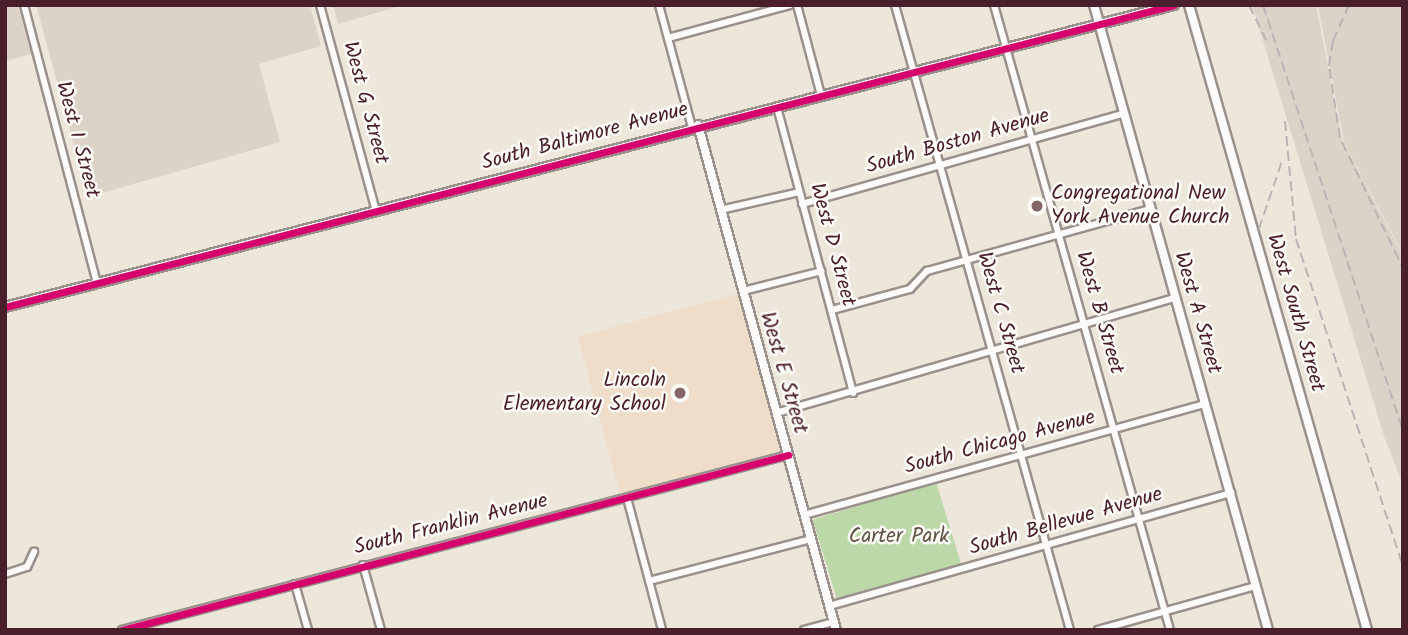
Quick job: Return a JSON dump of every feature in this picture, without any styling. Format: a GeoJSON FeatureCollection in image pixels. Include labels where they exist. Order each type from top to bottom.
{"type":"FeatureCollection","features":[{"type":"Feature","properties":{"kind":"street","name":"West I Street"},"geometry":{"type":"LineString","coordinates":[[24,5],[97,284]]}},
{"type":"Feature","properties":{"kind":"street","name":"West G Street"},"geometry":{"type":"LineString","coordinates":[[320,5],[376,211]]}},
{"type":"Feature","properties":{"kind":"street","name":"West E Street"},"geometry":{"type":"LineString","coordinates":[[659,5],[743,291],[835,626]]}},
{"type":"Feature","properties":{"kind":"street"},"geometry":{"type":"LineString","coordinates":[[668,38],[790,5]]}},
{"type":"Feature","properties":{"kind":"street"},"geometry":{"type":"LineString","coordinates":[[797,5],[821,95]]}},
{"type":"Feature","properties":{"kind":"street","name":"West C Street"},"geometry":{"type":"LineString","coordinates":[[895,5],[1070,630]]}},
{"type":"Feature","properties":{"kind":"street","name":"West B Street"},"geometry":{"type":"LineString","coordinates":[[994,5],[1170,630]]}},
{"type":"Feature","properties":{"kind":"street","name":"West A Street"},"geometry":{"type":"LineString","coordinates":[[1094,5],[1268,630]]}},
{"type":"Feature","properties":{"kind":"street","name":"South Baltimore Avenue"},"geometry":{"type":"LineString","coordinates":[[5,307],[695,126],[1174,5]]}},
{"type":"Feature","properties":{"kind":"street","name":"West South Street"},"geometry":{"type":"LineString","coordinates":[[1189,5],[1367,630]]}},
{"type":"Feature","properties":{"kind":"street","name":"West D Street"},"geometry":{"type":"LineString","coordinates":[[777,107],[853,393]]}},
{"type":"Feature","properties":{"kind":"street","name":"South Boston Avenue"},"geometry":{"type":"LineString","coordinates":[[802,204],[1123,114]]}},
{"type":"Feature","properties":{"kind":"street"},"geometry":{"type":"LineString","coordinates":[[720,210],[799,192]]}},
{"type":"Feature","properties":{"kind":"street"},"geometry":{"type":"LineString","coordinates":[[832,310],[910,289],[927,271],[1150,209]]}},
{"type":"Feature","properties":{"kind":"street"},"geometry":{"type":"LineString","coordinates":[[743,291],[822,271]]}},
{"type":"Feature","properties":{"kind":"street"},"geometry":{"type":"LineString","coordinates":[[776,413],[853,393],[992,349],[1174,298]]}},
{"type":"Feature","properties":{"kind":"street","name":"South Chicago Avenue"},"geometry":{"type":"LineString","coordinates":[[804,515],[1022,457],[1205,404]]}},
{"type":"Feature","properties":{"kind":"street","name":"South Franklin Avenue"},"geometry":{"type":"LineString","coordinates":[[122,630],[788,455]]}},
{"type":"Feature","properties":{"kind":"street","name":"South Bellevue Avenue"},"geometry":{"type":"LineString","coordinates":[[829,606],[1231,493]]}},
{"type":"Feature","properties":{"kind":"street"},"geometry":{"type":"LineString","coordinates":[[627,498],[662,630]]}},
{"type":"Feature","properties":{"kind":"street"},"geometry":{"type":"LineString","coordinates":[[649,581],[811,539]]}},
{"type":"Feature","properties":{"kind":"street"},"geometry":{"type":"LineString","coordinates":[[5,574],[27,567],[34,552]]}},
{"type":"Feature","properties":{"kind":"street"},"geometry":{"type":"LineString","coordinates":[[363,565],[381,630]]}},
{"type":"Feature","properties":{"kind":"street"},"geometry":{"type":"LineString","coordinates":[[295,584],[308,630]]}},
{"type":"Feature","properties":{"kind":"street"},"geometry":{"type":"LineString","coordinates":[[1098,630],[1256,586]]}},
{"type":"Feature","properties":{"kind":"street"},"geometry":{"type":"LineString","coordinates":[[804,630],[835,626]]}},
{"type":"Feature","properties":{"kind":"shaded area"},"geometry":{"type":"Polygon","coordinates":[[[5,5],[18,5],[31,54],[5,61],[5,5]]]}},
{"type":"Feature","properties":{"kind":"shaded area"},"geometry":{"type":"Polygon","coordinates":[[[41,5],[310,5],[321,46],[259,64],[280,142],[88,197],[37,8],[41,5]]]}},
{"type":"Feature","properties":{"kind":"shaded area"},"geometry":{"type":"Polygon","coordinates":[[[333,5],[403,5],[338,24],[333,5]]]}},
{"type":"Feature","properties":{"kind":"shaded area"},"geometry":{"type":"Polygon","coordinates":[[[1252,5],[1316,5],[1342,139],[1403,256],[1403,485],[1384,436],[1252,5]]]}},
{"type":"Feature","properties":{"kind":"shaded area"},"geometry":{"type":"Polygon","coordinates":[[[1318,5],[1403,5],[1403,254],[1344,142],[1318,5]]]}},
{"type":"Feature","properties":{"kind":"shaded area","name":"Lincoln Elementary School"},"geometry":{"type":"Polygon","coordinates":[[[740,293],[782,450],[620,494],[578,336],[740,293]]]}},
{"type":"Feature","properties":{"kind":"green space","name":"Carter Park"},"geometry":{"type":"Polygon","coordinates":[[[936,482],[962,566],[838,604],[813,520],[936,482]]]}},
{"type":"Feature","properties":{"kind":"railway"},"geometry":{"type":"LineString","coordinates":[[1249,5],[1266,40]]}},
{"type":"Feature","properties":{"kind":"railway"},"geometry":{"type":"LineString","coordinates":[[1263,5],[1403,432]]}},
{"type":"Feature","properties":{"kind":"railway"},"geometry":{"type":"LineString","coordinates":[[1340,138],[1329,66],[1333,41],[1349,5]]}},
{"type":"Feature","properties":{"kind":"railway"},"geometry":{"type":"LineString","coordinates":[[1285,121],[1296,239],[1403,566]]}},
{"type":"Feature","properties":{"kind":"railway"},"geometry":{"type":"LineString","coordinates":[[1342,142],[1403,268]]}},
{"type":"Feature","properties":{"kind":"railway"},"geometry":{"type":"LineString","coordinates":[[1259,229],[1282,161]]}},
{"type":"Feature","properties":{"kind":"cycle path"},"geometry":{"type":"LineString","coordinates":[[5,307],[1174,5]]}},
{"type":"Feature","properties":{"kind":"cycle path"},"geometry":{"type":"LineString","coordinates":[[122,630],[788,455]]}},
{"type":"Feature","properties":{"kind":"place","name":"Congregational New York Avenue Church"},"geometry":{"type":"Point","coordinates":[1037,206]}},
{"type":"Feature","properties":{"kind":"place","name":"Lincoln Elementary School"},"geometry":{"type":"Point","coordinates":[680,393]}}]}
